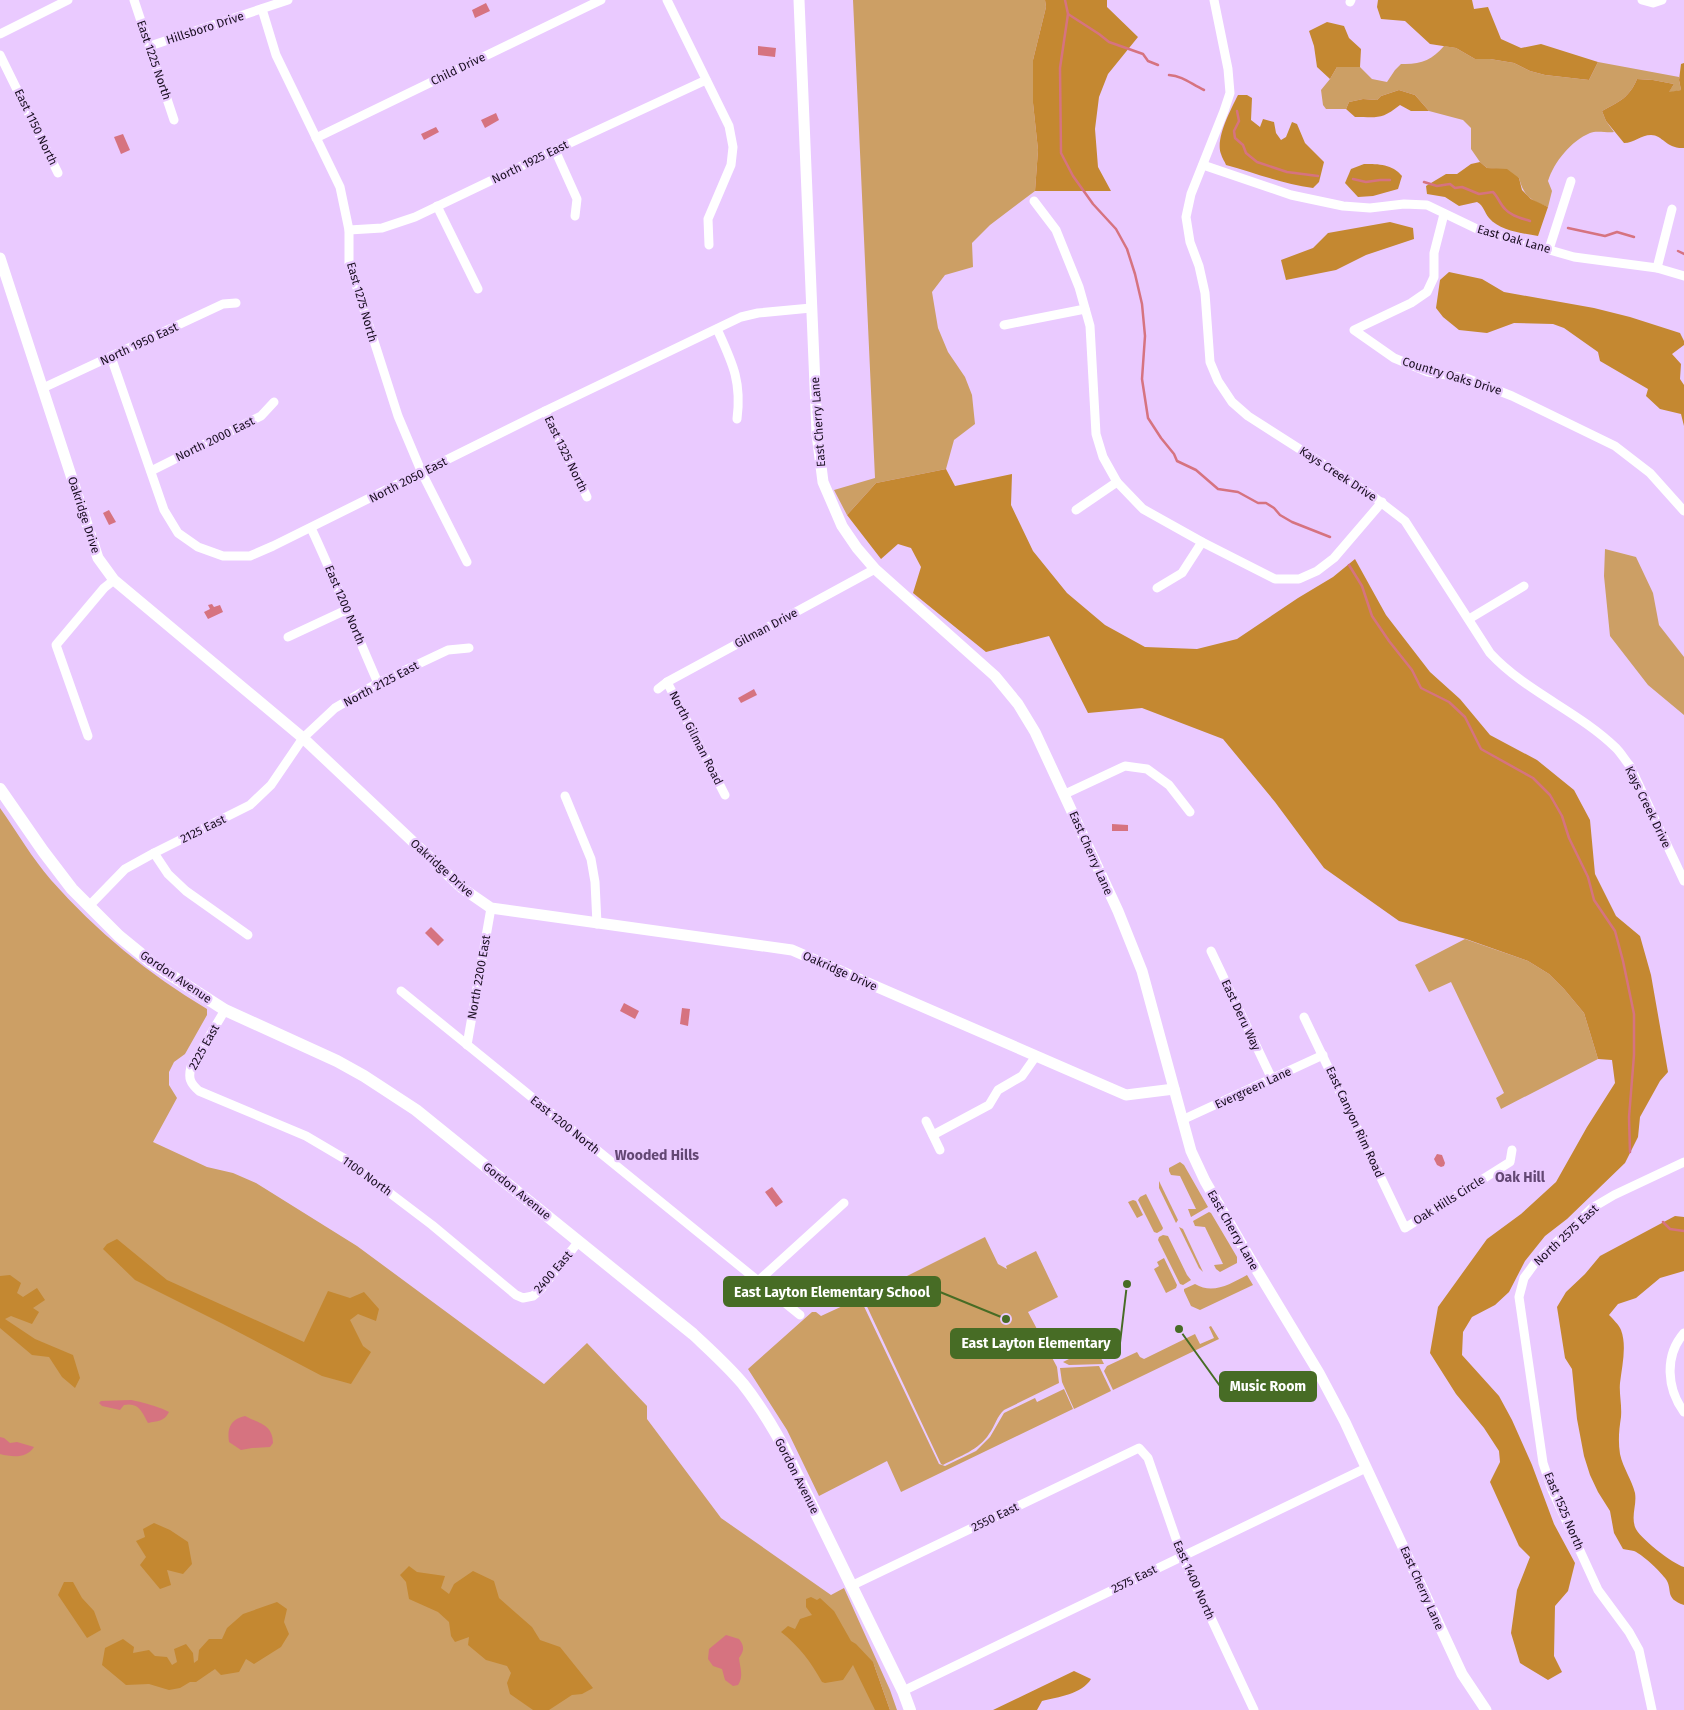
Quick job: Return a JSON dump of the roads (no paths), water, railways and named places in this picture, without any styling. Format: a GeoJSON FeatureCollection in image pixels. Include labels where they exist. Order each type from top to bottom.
{"type":"FeatureCollection","features":[{"type":"Feature","properties":{"kind":"main road","name":"Gordon Avenue"},"geometry":{"type":"LineString","coordinates":[[0,789],[57,870],[89,906],[152,963],[225,1010],[252,1024],[316,1051],[364,1076],[391,1093],[434,1124],[693,1334],[719,1358],[743,1384],[765,1414],[783,1446],[903,1691],[910,1710]]}},
{"type":"Feature","properties":{"kind":"street"},"geometry":{"type":"LineString","coordinates":[[0,34],[68,0]]}},
{"type":"Feature","properties":{"kind":"street","name":"East 1225 North"},"geometry":{"type":"LineString","coordinates":[[134,0],[174,120]]}},
{"type":"Feature","properties":{"kind":"street","name":"Hillsboro Drive"},"geometry":{"type":"LineString","coordinates":[[150,46],[288,0]]}},
{"type":"Feature","properties":{"kind":"street","name":"Child Drive"},"geometry":{"type":"LineString","coordinates":[[316,138],[601,0]]}},
{"type":"Feature","properties":{"kind":"street"},"geometry":{"type":"LineString","coordinates":[[667,0],[729,126],[733,146],[731,165],[708,219],[709,245]]}},
{"type":"Feature","properties":{"kind":"street","name":"East Cherry Lane"},"geometry":{"type":"LineString","coordinates":[[799,0],[817,434],[823,482],[842,526],[875,569],[1000,682],[1018,704],[1035,732],[1118,911],[1142,971],[1182,1120],[1191,1150],[1205,1181],[1319,1373],[1345,1422],[1462,1674],[1486,1710]]}},
{"type":"Feature","properties":{"kind":"street","name":"Kays Creek Drive"},"geometry":{"type":"LineString","coordinates":[[1214,0],[1228,69],[1230,93],[1191,194],[1186,217],[1190,242],[1199,266],[1205,293],[1210,362],[1218,381],[1232,402],[1248,416],[1382,502],[1405,521],[1490,652],[1504,667],[1602,736],[1630,766],[1684,881]]}},
{"type":"Feature","properties":{"kind":"street"},"geometry":{"type":"LineString","coordinates":[[1642,0],[1658,1]]}},
{"type":"Feature","properties":{"kind":"street","name":"East 1275 North"},"geometry":{"type":"LineString","coordinates":[[262,9],[276,55],[340,187],[349,230],[349,263],[398,416],[422,473],[467,562]]}},
{"type":"Feature","properties":{"kind":"street","name":"East 1150 North"},"geometry":{"type":"LineString","coordinates":[[0,55],[58,173]]}},
{"type":"Feature","properties":{"kind":"street","name":"North 1925 East"},"geometry":{"type":"LineString","coordinates":[[349,230],[382,228],[415,217],[706,80]]}},
{"type":"Feature","properties":{"kind":"street"},"geometry":{"type":"LineString","coordinates":[[555,150],[577,199],[575,216]]}},
{"type":"Feature","properties":{"kind":"street","name":"East Oak Lane"},"geometry":{"type":"LineString","coordinates":[[1203,165],[1291,195],[1339,206],[1370,208],[1404,204],[1426,205],[1477,229],[1574,257],[1657,268],[1684,276]]}},
{"type":"Feature","properties":{"kind":"street"},"geometry":{"type":"LineString","coordinates":[[1549,249],[1571,180]]}},
{"type":"Feature","properties":{"kind":"street"},"geometry":{"type":"LineString","coordinates":[[1034,201],[1056,230],[1079,287],[1090,326],[1096,434],[1103,457],[1117,482],[1143,509],[1202,542],[1275,579],[1299,579],[1317,571],[1334,558],[1382,502]]}},
{"type":"Feature","properties":{"kind":"street"},"geometry":{"type":"LineString","coordinates":[[438,206],[478,289]]}},
{"type":"Feature","properties":{"kind":"street"},"geometry":{"type":"LineString","coordinates":[[1657,268],[1672,209]]}},
{"type":"Feature","properties":{"kind":"street","name":"Country Oaks Drive"},"geometry":{"type":"LineString","coordinates":[[1444,214],[1434,253],[1434,277],[1427,292],[1410,303],[1354,330],[1394,358],[1428,372],[1466,378],[1512,396],[1615,446],[1650,473],[1684,511]]}},
{"type":"Feature","properties":{"kind":"street","name":"Oakridge Drive"},"geometry":{"type":"LineString","coordinates":[[0,258],[98,558],[114,580],[303,738],[462,888],[491,908],[792,950],[1126,1095],[1174,1089]]}},
{"type":"Feature","properties":{"kind":"street","name":"North 1950 East"},"geometry":{"type":"LineString","coordinates":[[43,388],[223,304],[236,303]]}},
{"type":"Feature","properties":{"kind":"street","name":"North 2050 East"},"geometry":{"type":"LineString","coordinates":[[111,357],[164,510],[178,533],[198,547],[223,556],[250,556],[311,528],[546,411],[741,317],[758,313],[811,308]]}},
{"type":"Feature","properties":{"kind":"street"},"geometry":{"type":"LineString","coordinates":[[1004,324],[1085,309]]}},
{"type":"Feature","properties":{"kind":"street"},"geometry":{"type":"LineString","coordinates":[[717,328],[730,357],[736,378],[740,398],[738,419]]}},
{"type":"Feature","properties":{"kind":"street","name":"North 2000 East"},"geometry":{"type":"LineString","coordinates":[[151,471],[261,416],[274,402]]}},
{"type":"Feature","properties":{"kind":"street","name":"East 1325 North"},"geometry":{"type":"LineString","coordinates":[[546,411],[587,497]]}},
{"type":"Feature","properties":{"kind":"street"},"geometry":{"type":"LineString","coordinates":[[1076,510],[1117,482]]}},
{"type":"Feature","properties":{"kind":"street","name":"East 1200 North"},"geometry":{"type":"LineString","coordinates":[[311,528],[333,574],[346,610],[378,683]]}},
{"type":"Feature","properties":{"kind":"street"},"geometry":{"type":"LineString","coordinates":[[1157,588],[1182,573],[1202,542]]}},
{"type":"Feature","properties":{"kind":"street","name":"Gilman Drive"},"geometry":{"type":"LineString","coordinates":[[658,689],[667,682],[875,569]]}},
{"type":"Feature","properties":{"kind":"street"},"geometry":{"type":"LineString","coordinates":[[88,736],[56,645],[104,588],[114,580]]}},
{"type":"Feature","properties":{"kind":"street"},"geometry":{"type":"LineString","coordinates":[[1469,619],[1524,586]]}},
{"type":"Feature","properties":{"kind":"street"},"geometry":{"type":"LineString","coordinates":[[288,638],[346,610]]}},
{"type":"Feature","properties":{"kind":"street","name":"North 2125 East"},"geometry":{"type":"LineString","coordinates":[[303,738],[336,708],[378,683],[448,650],[469,648]]}},
{"type":"Feature","properties":{"kind":"street","name":"North Gilman Road"},"geometry":{"type":"LineString","coordinates":[[667,682],[725,795]]}},
{"type":"Feature","properties":{"kind":"street","name":"2125 East"},"geometry":{"type":"LineString","coordinates":[[89,906],[125,869],[250,806],[271,785],[303,738]]}},
{"type":"Feature","properties":{"kind":"street"},"geometry":{"type":"LineString","coordinates":[[1065,794],[1125,766],[1146,769],[1169,785],[1190,812]]}},
{"type":"Feature","properties":{"kind":"street"},"geometry":{"type":"LineString","coordinates":[[565,796],[591,859],[595,882],[597,924]]}},
{"type":"Feature","properties":{"kind":"street"},"geometry":{"type":"LineString","coordinates":[[154,853],[168,874],[186,891],[248,935]]}},
{"type":"Feature","properties":{"kind":"street","name":"North 2200 East"},"geometry":{"type":"LineString","coordinates":[[467,1045],[491,908]]}},
{"type":"Feature","properties":{"kind":"street","name":"East Deru Way"},"geometry":{"type":"LineString","coordinates":[[1211,951],[1272,1079]]}},
{"type":"Feature","properties":{"kind":"street","name":"East 1200 North"},"geometry":{"type":"LineString","coordinates":[[401,991],[800,1315]]}},
{"type":"Feature","properties":{"kind":"street","name":"2225 East"},"geometry":{"type":"LineString","coordinates":[[192,1085],[188,1077],[191,1067],[225,1010]]}},
{"type":"Feature","properties":{"kind":"street","name":"East Canyon Rim Road"},"geometry":{"type":"LineString","coordinates":[[1304,1017],[1404,1228]]}},
{"type":"Feature","properties":{"kind":"street","name":"Evergreen Lane"},"geometry":{"type":"LineString","coordinates":[[1182,1120],[1323,1055]]}},
{"type":"Feature","properties":{"kind":"street"},"geometry":{"type":"LineString","coordinates":[[933,1135],[989,1105],[998,1090],[1022,1076],[1036,1056]]}},
{"type":"Feature","properties":{"kind":"street","name":"1100 North"},"geometry":{"type":"LineString","coordinates":[[192,1085],[198,1091],[306,1136],[344,1159],[424,1220],[516,1295],[523,1298]]}},
{"type":"Feature","properties":{"kind":"street"},"geometry":{"type":"LineString","coordinates":[[926,1121],[940,1150]]}},
{"type":"Feature","properties":{"kind":"street","name":"Oak Hills Circle"},"geometry":{"type":"LineString","coordinates":[[1404,1228],[1510,1162],[1512,1150]]}},
{"type":"Feature","properties":{"kind":"street","name":"North 2575 East"},"geometry":{"type":"LineString","coordinates":[[1519,1297],[1524,1278],[1535,1263],[1592,1208],[1614,1195],[1684,1162]]}},
{"type":"Feature","properties":{"kind":"street"},"geometry":{"type":"LineString","coordinates":[[757,1282],[844,1203]]}},
{"type":"Feature","properties":{"kind":"street","name":"2400 East"},"geometry":{"type":"LineString","coordinates":[[523,1298],[532,1296],[541,1289],[579,1242]]}},
{"type":"Feature","properties":{"kind":"street","name":"East 1525 North"},"geometry":{"type":"LineString","coordinates":[[1519,1297],[1543,1463],[1552,1490],[1598,1590],[1640,1650],[1652,1710]]}},
{"type":"Feature","properties":{"kind":"street"},"geometry":{"type":"LineString","coordinates":[[1684,1334],[1676,1342],[1670,1362],[1670,1382],[1676,1402],[1684,1412]]}},
{"type":"Feature","properties":{"kind":"street","name":"2550 East"},"geometry":{"type":"LineString","coordinates":[[851,1586],[1139,1448]]}},
{"type":"Feature","properties":{"kind":"street","name":"East 1400 North"},"geometry":{"type":"LineString","coordinates":[[1139,1448],[1148,1458],[1182,1556],[1254,1710]]}},
{"type":"Feature","properties":{"kind":"street","name":"2575 East"},"geometry":{"type":"LineString","coordinates":[[903,1691],[1366,1468]]}},
{"type":"Feature","properties":{"kind":"waterway"},"geometry":{"type":"LineString","coordinates":[[1065,0],[1068,14],[1060,68],[1061,153],[1073,176],[1093,204],[1116,229],[1127,249],[1142,304],[1145,336],[1142,379],[1148,418],[1177,461],[1196,470],[1218,489],[1238,492],[1258,503],[1266,503],[1292,522],[1330,537]]}},
{"type":"Feature","properties":{"kind":"waterway"},"geometry":{"type":"LineString","coordinates":[[1068,14],[1109,42],[1143,54],[1148,61],[1158,65]]}},
{"type":"Feature","properties":{"kind":"waterway"},"geometry":{"type":"LineString","coordinates":[[1169,75],[1183,79],[1204,90]]}},
{"type":"Feature","properties":{"kind":"waterway"},"geometry":{"type":"LineString","coordinates":[[1237,111],[1239,121],[1234,131],[1235,138],[1243,145],[1246,153],[1257,162],[1287,172],[1318,176]]}},
{"type":"Feature","properties":{"kind":"waterway"},"geometry":{"type":"LineString","coordinates":[[1353,179],[1366,182],[1390,180]]}},
{"type":"Feature","properties":{"kind":"waterway"},"geometry":{"type":"LineString","coordinates":[[1424,182],[1437,186],[1450,184],[1455,188],[1462,187],[1479,194],[1493,192],[1507,211],[1516,217],[1530,221]]}},
{"type":"Feature","properties":{"kind":"waterway"},"geometry":{"type":"LineString","coordinates":[[1568,228],[1605,236],[1617,232],[1634,237]]}},
{"type":"Feature","properties":{"kind":"waterway"},"geometry":{"type":"LineString","coordinates":[[1678,251],[1684,254]]}},
{"type":"Feature","properties":{"kind":"waterway"},"geometry":{"type":"LineString","coordinates":[[1349,565],[1362,586],[1372,616],[1412,670],[1421,688],[1449,702],[1465,717],[1481,749],[1533,778],[1550,795],[1562,816],[1569,838],[1588,877],[1594,900],[1615,931],[1634,1014],[1634,1055],[1629,1117],[1630,1152]]}},
{"type":"Feature","properties":{"kind":"waterway"},"geometry":{"type":"LineString","coordinates":[[1663,1222],[1670,1229],[1684,1231]]}},
{"type":"Feature","properties":{"kind":"place","name":"East Layton Elementary"},"geometry":{"type":"Point","coordinates":[1127,1284]}},
{"type":"Feature","properties":{"kind":"place","name":"East Layton Elementary School"},"geometry":{"type":"Point","coordinates":[1006,1319]}},
{"type":"Feature","properties":{"kind":"place","name":"Music Room"},"geometry":{"type":"Point","coordinates":[1179,1329]}},
{"type":"Feature","properties":{"kind":"district","name":"Wooded Hills"},"geometry":{"type":"Point","coordinates":[657,1155]}},
{"type":"Feature","properties":{"kind":"district","name":"Oak Hill"},"geometry":{"type":"Point","coordinates":[1520,1177]}}]}
